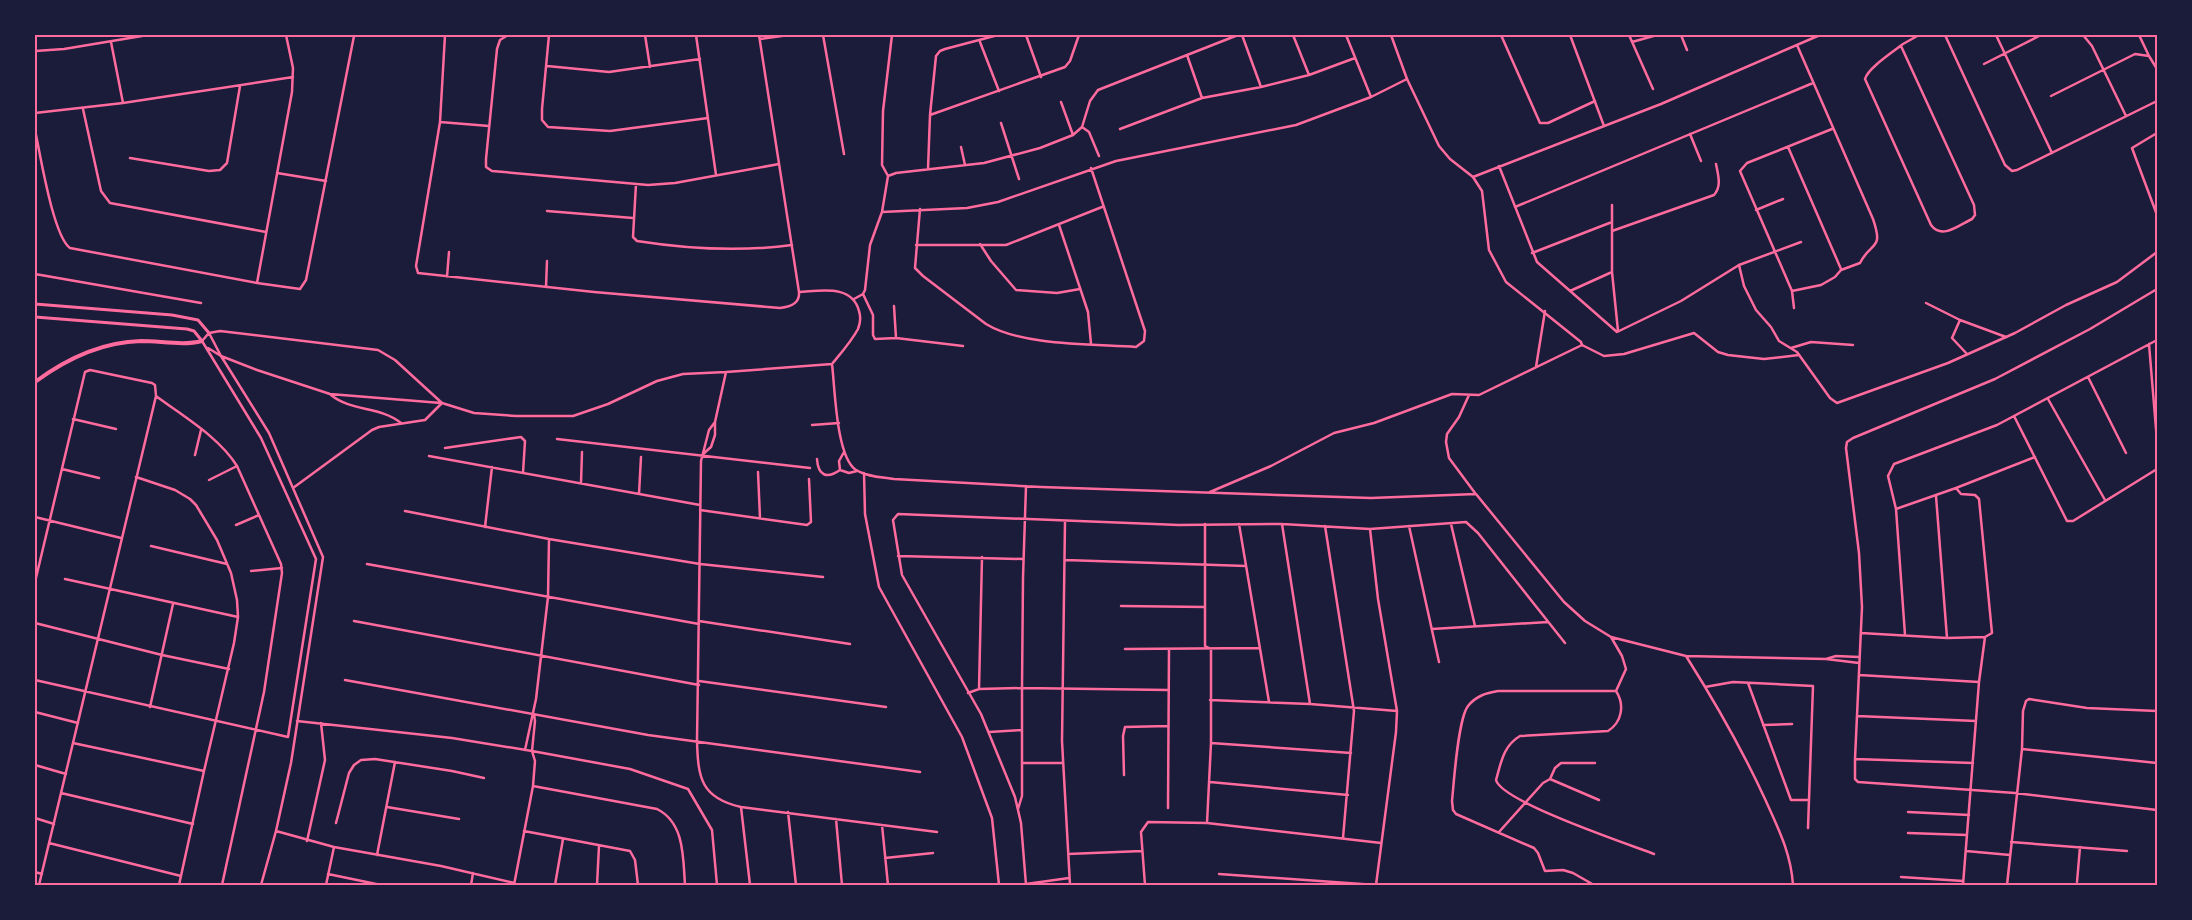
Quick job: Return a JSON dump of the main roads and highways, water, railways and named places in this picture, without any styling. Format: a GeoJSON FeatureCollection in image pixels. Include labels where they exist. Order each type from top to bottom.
{"type":"FeatureCollection","features":[{"type":"Feature","properties":{"kind":"highway"},"geometry":{"type":"LineString","coordinates":[[35,382],[52,369],[76,356],[121,342],[186,344],[202,340]]}},
{"type":"Feature","properties":{"kind":"main road"},"geometry":{"type":"LineString","coordinates":[[35,304],[172,315],[198,320],[209,333]]}},
{"type":"Feature","properties":{"kind":"main road"},"geometry":{"type":"LineString","coordinates":[[35,318],[187,329],[194,331],[202,340]]}}]}
